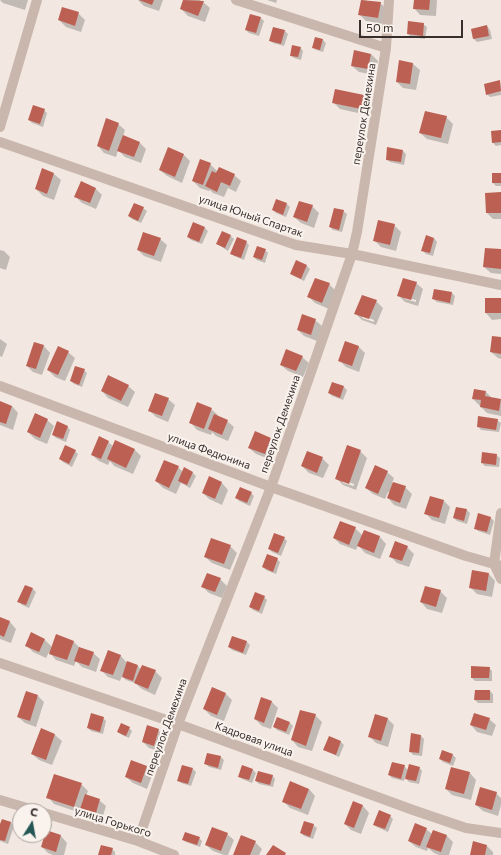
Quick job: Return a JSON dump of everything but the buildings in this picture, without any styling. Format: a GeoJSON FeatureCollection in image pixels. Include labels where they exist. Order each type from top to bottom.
{"type":"FeatureCollection","features":[{"type":"Feature","properties":{"kind":"street"},"geometry":{"type":"LineString","coordinates":[[0,127],[37,0]]}},
{"type":"Feature","properties":{"kind":"street"},"geometry":{"type":"LineString","coordinates":[[236,0],[386,48]]}},
{"type":"Feature","properties":{"kind":"street","name":"переулок Демехина"},"geometry":{"type":"LineString","coordinates":[[138,841],[178,724],[271,487],[352,254],[357,232],[386,48],[389,0]]}},
{"type":"Feature","properties":{"kind":"street","name":"улица Юный Спартак"},"geometry":{"type":"LineString","coordinates":[[0,142],[296,245],[352,254],[501,284]]}},
{"type":"Feature","properties":{"kind":"street","name":"улица Федюнина"},"geometry":{"type":"LineString","coordinates":[[0,386],[271,487],[466,556],[498,565]]}},
{"type":"Feature","properties":{"kind":"street"},"geometry":{"type":"LineString","coordinates":[[501,513],[498,565],[501,579]]}},
{"type":"Feature","properties":{"kind":"street","name":"Кадровая улица"},"geometry":{"type":"LineString","coordinates":[[0,663],[178,724],[466,828],[501,833]]}},
{"type":"Feature","properties":{"kind":"street"},"geometry":{"type":"LineString","coordinates":[[0,800],[12,804]]}},
{"type":"Feature","properties":{"kind":"street","name":"улица Горького"},"geometry":{"type":"LineString","coordinates":[[52,815],[138,841],[174,855]]}}]}
